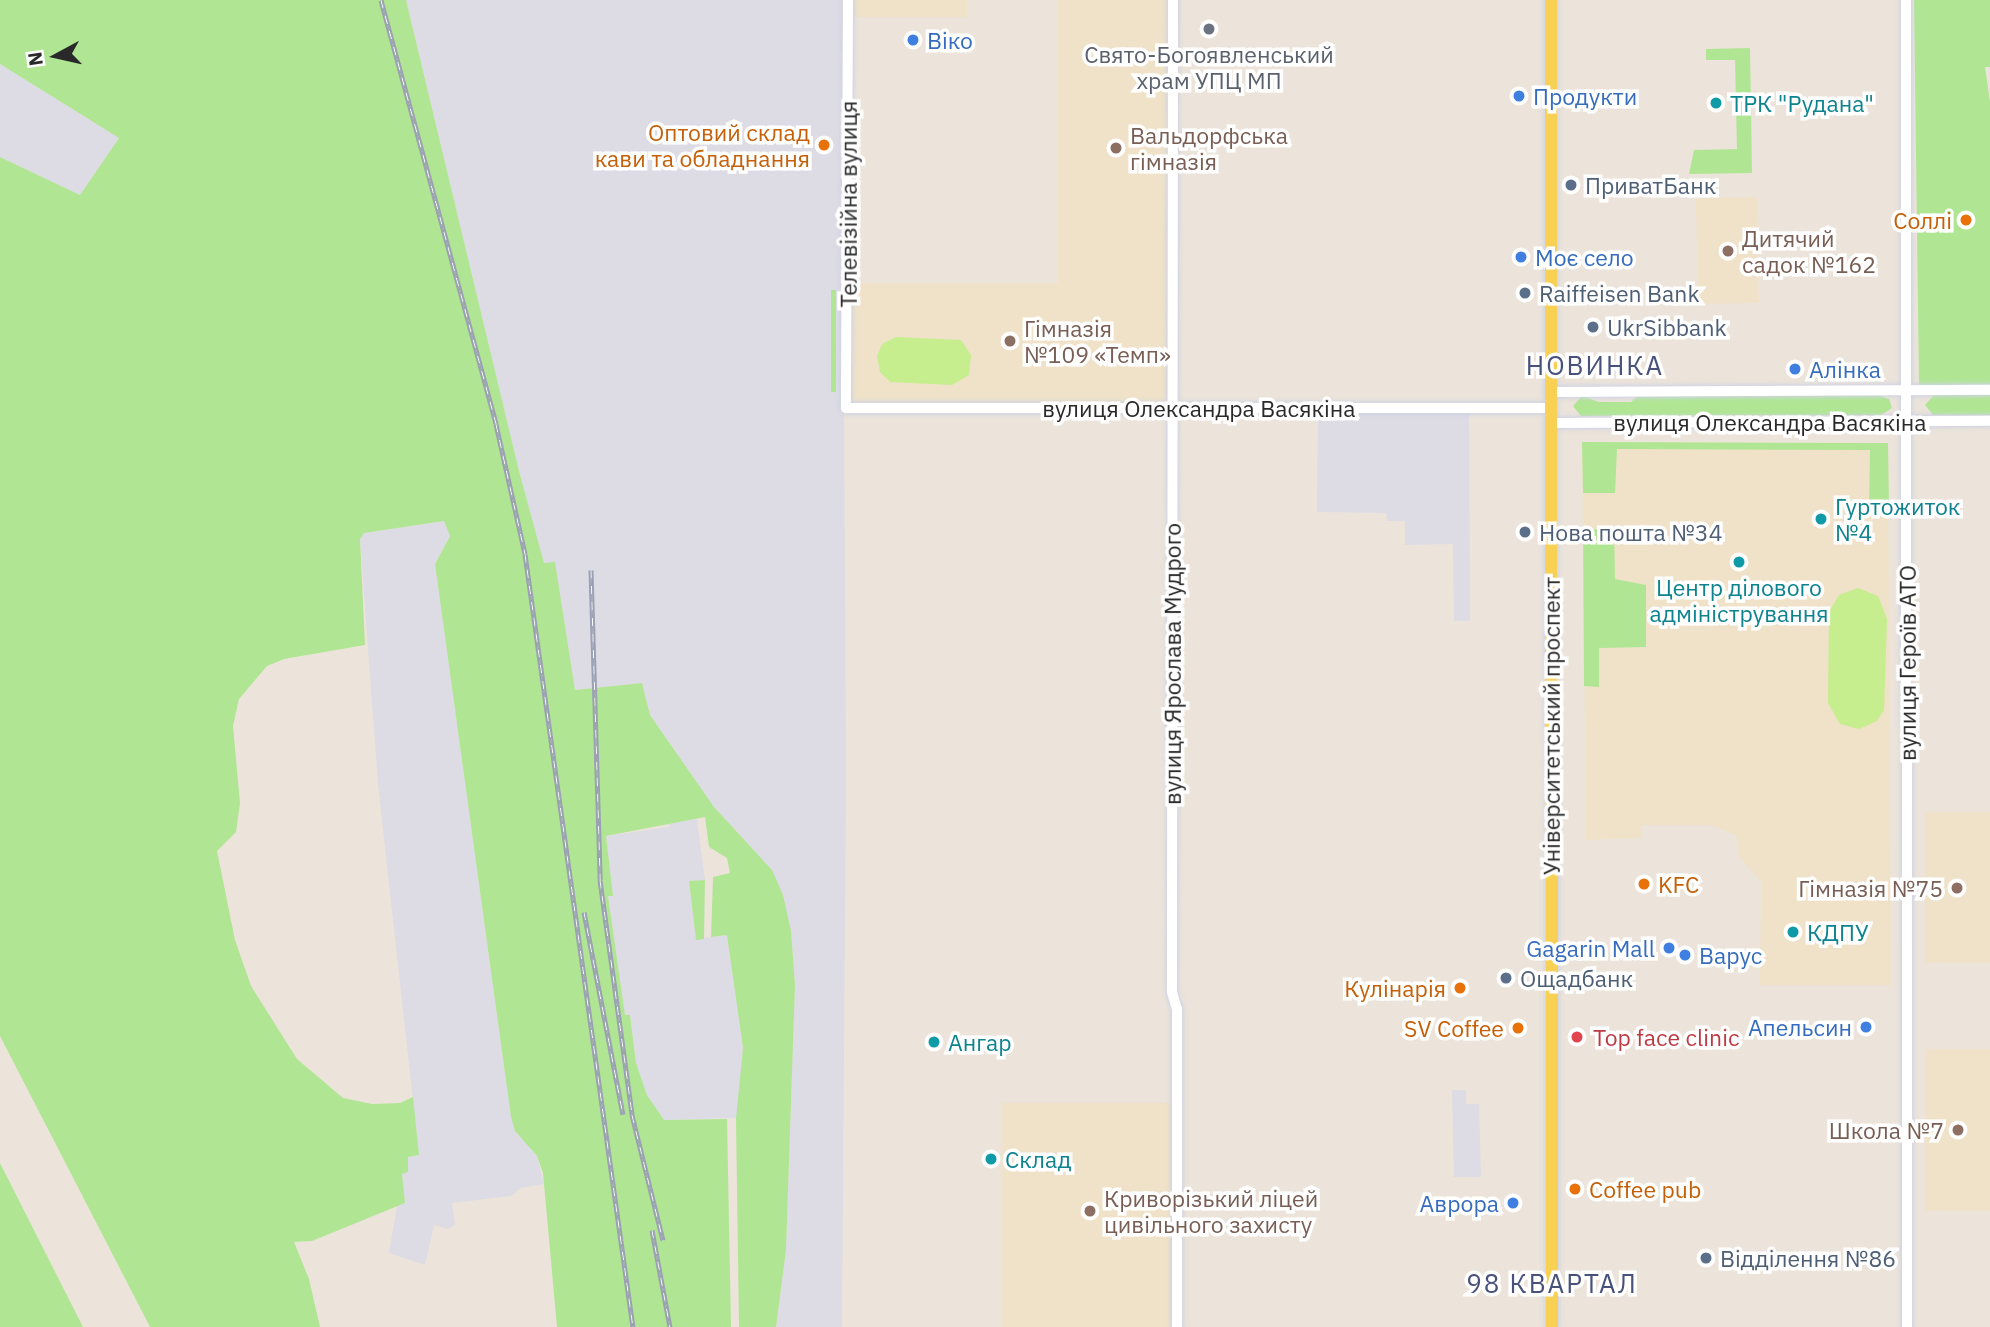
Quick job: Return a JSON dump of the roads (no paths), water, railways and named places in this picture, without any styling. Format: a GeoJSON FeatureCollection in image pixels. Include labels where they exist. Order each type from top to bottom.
{"type":"FeatureCollection","features":[{"type":"Feature","properties":{"kind":"main road","name":"Університетський проспект"},"geometry":{"type":"LineString","coordinates":[[1551,0],[1552,1327]]}},
{"type":"Feature","properties":{"kind":"street","name":"Телевізійна вулиця"},"geometry":{"type":"LineString","coordinates":[[846,408],[848,0]]}},
{"type":"Feature","properties":{"kind":"street","name":"вулиця Ярослава Мудрого"},"geometry":{"type":"LineString","coordinates":[[1173,0],[1171,409],[1177,1327]]}},
{"type":"Feature","properties":{"kind":"street","name":"вулиця Героїв АТО"},"geometry":{"type":"LineString","coordinates":[[1906,0],[1907,1327]]}},
{"type":"Feature","properties":{"kind":"street","name":"вулиця Олександра Васякіна"},"geometry":{"type":"LineString","coordinates":[[1551,392],[1990,390]]}},
{"type":"Feature","properties":{"kind":"street","name":"вулиця Олександра Васякіна"},"geometry":{"type":"LineString","coordinates":[[846,408],[1551,408]]}},
{"type":"Feature","properties":{"kind":"street","name":"вулиця Олександра Васякіна"},"geometry":{"type":"LineString","coordinates":[[1551,424],[1990,421]]}},
{"type":"Feature","properties":{"kind":"railway"},"geometry":{"type":"LineString","coordinates":[[381,0],[496,424],[525,554],[633,1327]]}},
{"type":"Feature","properties":{"kind":"railway"},"geometry":{"type":"LineString","coordinates":[[591,570],[600,880],[632,1115],[663,1240]]}},
{"type":"Feature","properties":{"kind":"railway"},"geometry":{"type":"LineString","coordinates":[[584,912],[623,1114]]}},
{"type":"Feature","properties":{"kind":"railway"},"geometry":{"type":"LineString","coordinates":[[652,1230],[670,1327]]}},
{"type":"Feature","properties":{"kind":"place","name":"Свято-Богоявленський храм УПЦ МП"},"geometry":{"type":"Point","coordinates":[1209,29]}},
{"type":"Feature","properties":{"kind":"place","name":"Віко"},"geometry":{"type":"Point","coordinates":[913,40]}},
{"type":"Feature","properties":{"kind":"place","name":"Продукти"},"geometry":{"type":"Point","coordinates":[1519,96]}},
{"type":"Feature","properties":{"kind":"place","name":"ТРК \"Рудана\""},"geometry":{"type":"Point","coordinates":[1716,103]}},
{"type":"Feature","properties":{"kind":"place","name":"Оптовий склад кави та обладнання"},"geometry":{"type":"Point","coordinates":[824,145]}},
{"type":"Feature","properties":{"kind":"place","name":"Вальдорфська гімназія"},"geometry":{"type":"Point","coordinates":[1116,148]}},
{"type":"Feature","properties":{"kind":"place","name":"ПриватБанк"},"geometry":{"type":"Point","coordinates":[1571,185]}},
{"type":"Feature","properties":{"kind":"place","name":"Соллі"},"geometry":{"type":"Point","coordinates":[1966,220]}},
{"type":"Feature","properties":{"kind":"place","name":"Дитячий садок №162"},"geometry":{"type":"Point","coordinates":[1728,251]}},
{"type":"Feature","properties":{"kind":"place","name":"Моє село"},"geometry":{"type":"Point","coordinates":[1521,257]}},
{"type":"Feature","properties":{"kind":"place","name":"Raiffeisen Bank"},"geometry":{"type":"Point","coordinates":[1525,293]}},
{"type":"Feature","properties":{"kind":"place","name":"UkrSibbank"},"geometry":{"type":"Point","coordinates":[1593,327]}},
{"type":"Feature","properties":{"kind":"place","name":"Гімназія №109 «Темп»"},"geometry":{"type":"Point","coordinates":[1010,341]}},
{"type":"Feature","properties":{"kind":"place","name":"Алінка"},"geometry":{"type":"Point","coordinates":[1795,369]}},
{"type":"Feature","properties":{"kind":"place","name":"Гуртожиток №4"},"geometry":{"type":"Point","coordinates":[1821,519]}},
{"type":"Feature","properties":{"kind":"place","name":"Нова пошта №34"},"geometry":{"type":"Point","coordinates":[1525,532]}},
{"type":"Feature","properties":{"kind":"place","name":"Центр ділового адміністрування"},"geometry":{"type":"Point","coordinates":[1739,562]}},
{"type":"Feature","properties":{"kind":"place","name":"KFC"},"geometry":{"type":"Point","coordinates":[1644,884]}},
{"type":"Feature","properties":{"kind":"place","name":"Гімназія №75"},"geometry":{"type":"Point","coordinates":[1957,888]}},
{"type":"Feature","properties":{"kind":"place","name":"КДПУ"},"geometry":{"type":"Point","coordinates":[1793,932]}},
{"type":"Feature","properties":{"kind":"place","name":"Gagarin Mall"},"geometry":{"type":"Point","coordinates":[1669,948]}},
{"type":"Feature","properties":{"kind":"place","name":"Варус"},"geometry":{"type":"Point","coordinates":[1685,955]}},
{"type":"Feature","properties":{"kind":"place","name":"Ощадбанк"},"geometry":{"type":"Point","coordinates":[1506,978]}},
{"type":"Feature","properties":{"kind":"place","name":"Кулінарія"},"geometry":{"type":"Point","coordinates":[1460,988]}},
{"type":"Feature","properties":{"kind":"place","name":"Апельсин"},"geometry":{"type":"Point","coordinates":[1866,1027]}},
{"type":"Feature","properties":{"kind":"place","name":"SV Coffee"},"geometry":{"type":"Point","coordinates":[1518,1028]}},
{"type":"Feature","properties":{"kind":"place","name":"Top face clinic"},"geometry":{"type":"Point","coordinates":[1577,1037]}},
{"type":"Feature","properties":{"kind":"place","name":"Ангар"},"geometry":{"type":"Point","coordinates":[934,1042]}},
{"type":"Feature","properties":{"kind":"place","name":"Школа №7"},"geometry":{"type":"Point","coordinates":[1958,1130]}},
{"type":"Feature","properties":{"kind":"place","name":"Склад"},"geometry":{"type":"Point","coordinates":[991,1159]}},
{"type":"Feature","properties":{"kind":"place","name":"Coffee pub"},"geometry":{"type":"Point","coordinates":[1575,1189]}},
{"type":"Feature","properties":{"kind":"place","name":"Аврора"},"geometry":{"type":"Point","coordinates":[1513,1203]}},
{"type":"Feature","properties":{"kind":"place","name":"Криворізький ліцей цивільного захисту"},"geometry":{"type":"Point","coordinates":[1090,1211]}},
{"type":"Feature","properties":{"kind":"place","name":"Відділення №86"},"geometry":{"type":"Point","coordinates":[1706,1258]}},
{"type":"Feature","properties":{"kind":"district","name":"НОВИНКА"},"geometry":{"type":"Point","coordinates":[1595,366]}},
{"type":"Feature","properties":{"kind":"district","name":"98 КВАРТАЛ"},"geometry":{"type":"Point","coordinates":[1552,1284]}}]}
